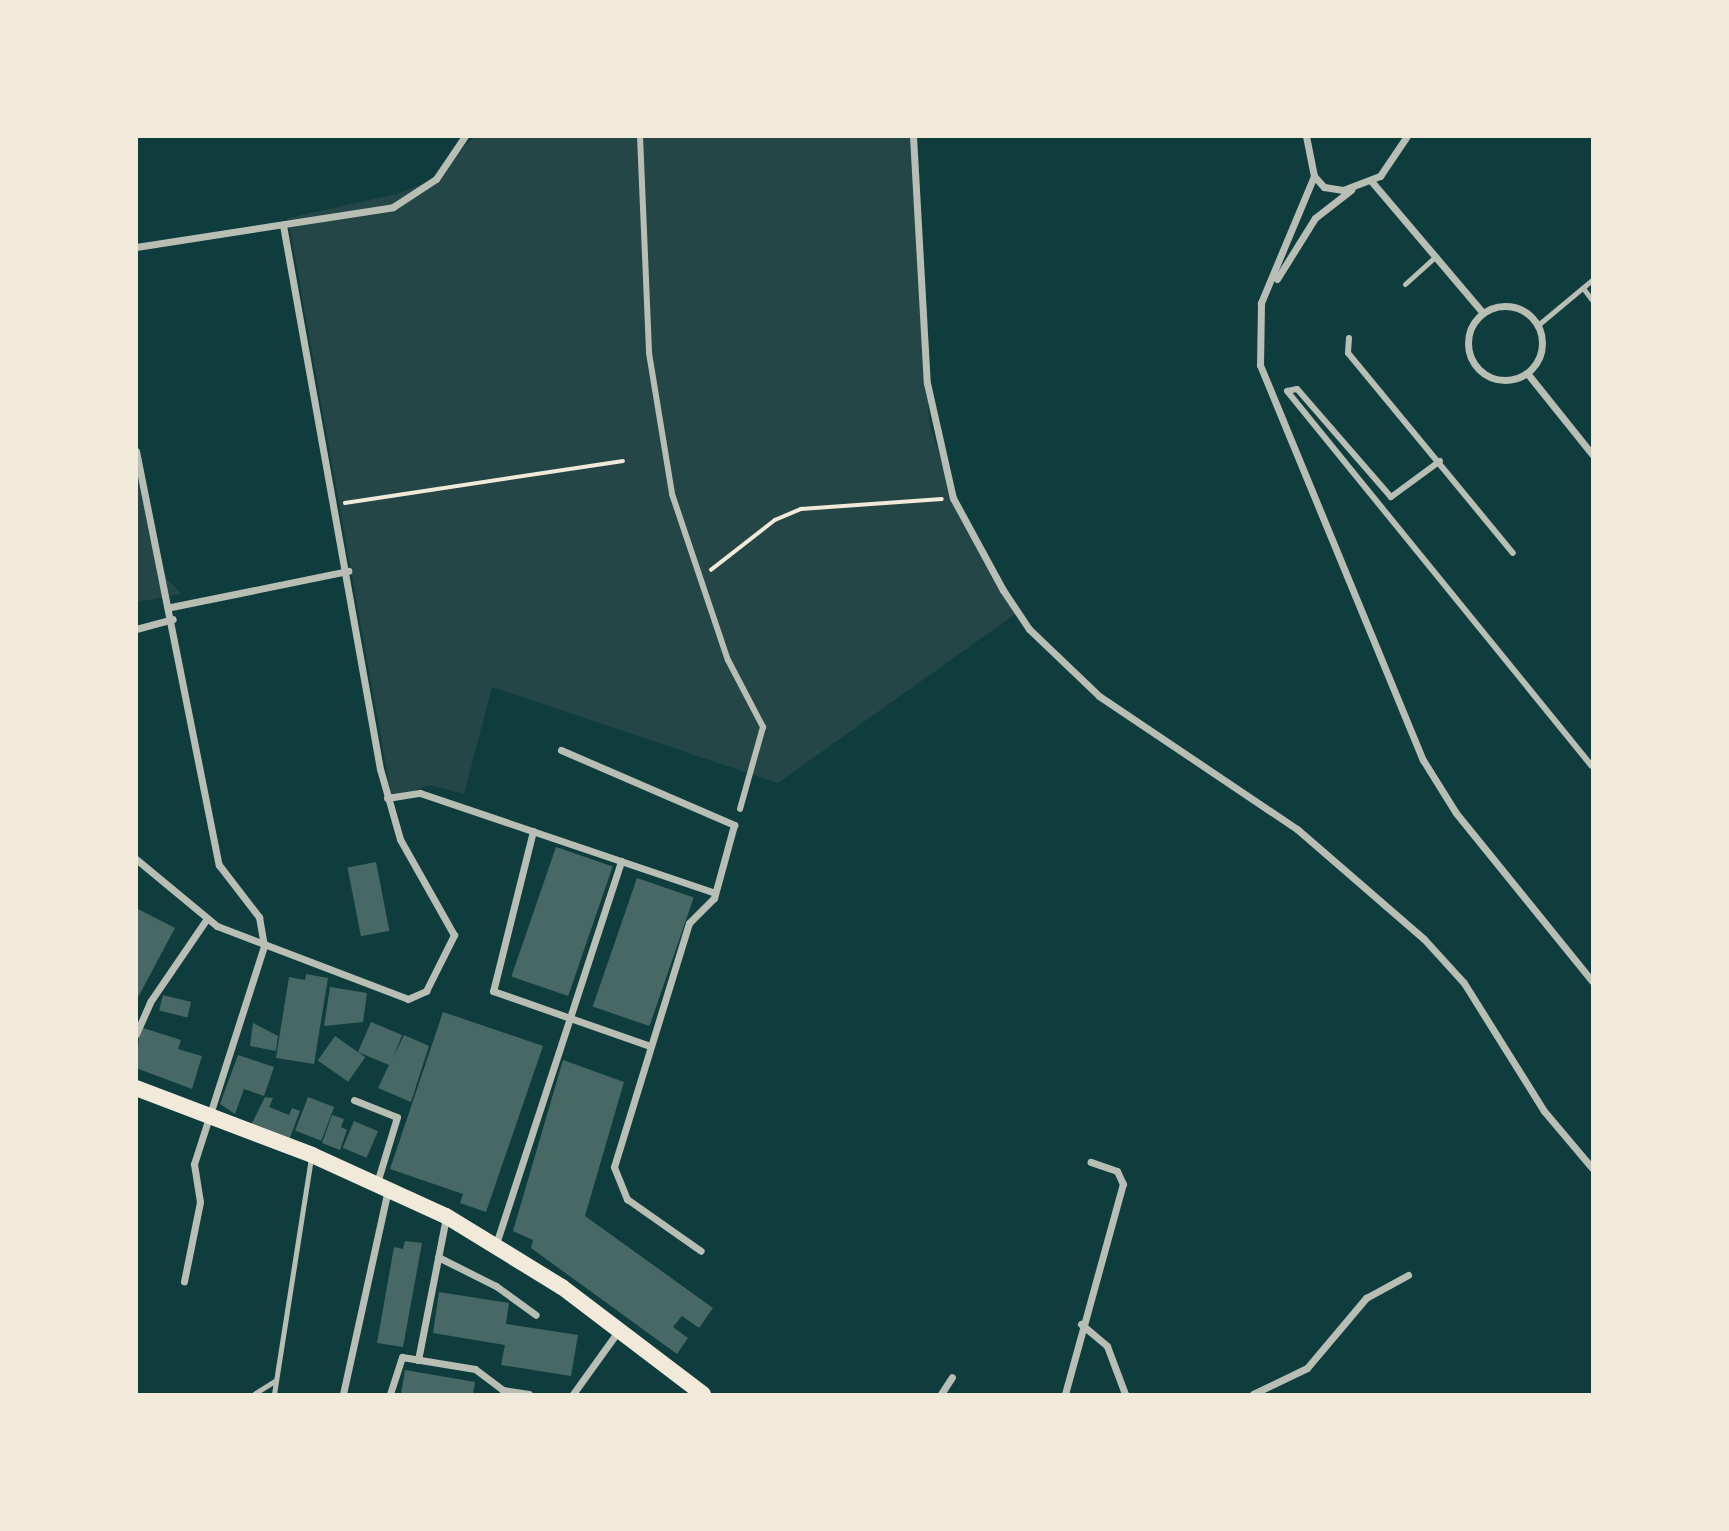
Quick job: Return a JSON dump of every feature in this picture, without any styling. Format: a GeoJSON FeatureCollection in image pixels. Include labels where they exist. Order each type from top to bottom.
{"type":"FeatureCollection","features":[{"type":"Feature","properties":{"kind":"main road"},"geometry":{"type":"LineString","coordinates":[[136,1088],[312,1155],[446,1216],[496,1244],[619,1330],[703,1395]]}},
{"type":"Feature","properties":{"kind":"street"},"geometry":{"type":"LineString","coordinates":[[136,247],[377,211],[409,199],[436,180],[465,136]]}},
{"type":"Feature","properties":{"kind":"street"},"geometry":{"type":"LineString","coordinates":[[640,136],[649,353],[672,494],[698,579],[728,660],[763,727],[740,809]]}},
{"type":"Feature","properties":{"kind":"street"},"geometry":{"type":"LineString","coordinates":[[914,136],[928,383],[953,499],[1003,590],[1056,657],[1099,696],[1297,829],[1424,939],[1464,983],[1545,1111],[1592,1168]]}},
{"type":"Feature","properties":{"kind":"street"},"geometry":{"type":"LineString","coordinates":[[1306,136],[1314,176],[1324,187],[1352,189]]}},
{"type":"Feature","properties":{"kind":"street"},"geometry":{"type":"LineString","coordinates":[[1261,303],[1315,218],[1352,189],[1372,181],[1406,136]]}},
{"type":"Feature","properties":{"kind":"street"},"geometry":{"type":"LineString","coordinates":[[1314,176],[1261,303],[1260,365],[1408,730],[1456,813],[1592,981]]}},
{"type":"Feature","properties":{"kind":"street"},"geometry":{"type":"LineString","coordinates":[[1372,181],[1483,313]]}},
{"type":"Feature","properties":{"kind":"street"},"geometry":{"type":"LineString","coordinates":[[136,859],[206,920],[264,946],[402,997],[426,990],[455,931],[400,839],[387,798],[348,571],[283,225]]}},
{"type":"Feature","properties":{"kind":"street"},"geometry":{"type":"LineString","coordinates":[[1513,307],[1538,325],[1540,357],[1527,373],[1505,380],[1475,365],[1470,331],[1483,313],[1513,307]]}},
{"type":"Feature","properties":{"kind":"street"},"geometry":{"type":"LineString","coordinates":[[1349,338],[1348,353],[1440,461],[1513,553]]}},
{"type":"Feature","properties":{"kind":"street"},"geometry":{"type":"LineString","coordinates":[[1527,373],[1592,454]]}},
{"type":"Feature","properties":{"kind":"street"},"geometry":{"type":"LineString","coordinates":[[1440,461],[1391,497],[1297,389],[1287,391],[1592,766]]}},
{"type":"Feature","properties":{"kind":"street"},"geometry":{"type":"LineString","coordinates":[[136,451],[171,607],[219,866],[259,917],[264,946],[206,1116],[194,1164],[200,1202],[184,1281]]}},
{"type":"Feature","properties":{"kind":"street"},"geometry":{"type":"LineString","coordinates":[[171,607],[348,571]]}},
{"type":"Feature","properties":{"kind":"street"},"geometry":{"type":"LineString","coordinates":[[136,629],[173,619]]}},
{"type":"Feature","properties":{"kind":"street"},"geometry":{"type":"LineString","coordinates":[[561,750],[732,821],[734,836],[715,893],[689,923],[615,1158],[615,1177],[628,1199],[701,1251]]}},
{"type":"Feature","properties":{"kind":"street"},"geometry":{"type":"LineString","coordinates":[[387,798],[420,793],[715,893]]}},
{"type":"Feature","properties":{"kind":"street"},"geometry":{"type":"LineString","coordinates":[[533,831],[491,985],[500,996],[569,1021],[650,1045]]}},
{"type":"Feature","properties":{"kind":"street"},"geometry":{"type":"LineString","coordinates":[[496,1244],[621,861]]}},
{"type":"Feature","properties":{"kind":"street"},"geometry":{"type":"LineString","coordinates":[[136,1034],[149,1002],[206,920]]}},
{"type":"Feature","properties":{"kind":"street"},"geometry":{"type":"LineString","coordinates":[[343,1395],[397,1116],[354,1100]]}},
{"type":"Feature","properties":{"kind":"street"},"geometry":{"type":"LineString","coordinates":[[1065,1395],[1081,1324],[1123,1184],[1117,1171],[1091,1162]]}},
{"type":"Feature","properties":{"kind":"street"},"geometry":{"type":"LineString","coordinates":[[418,1360],[446,1216]]}},
{"type":"Feature","properties":{"kind":"street"},"geometry":{"type":"LineString","coordinates":[[438,1257],[496,1286],[536,1315]]}},
{"type":"Feature","properties":{"kind":"street"},"geometry":{"type":"LineString","coordinates":[[1253,1395],[1307,1368],[1354,1309],[1408,1275]]}},
{"type":"Feature","properties":{"kind":"street"},"geometry":{"type":"LineString","coordinates":[[1081,1324],[1107,1346],[1125,1395]]}},
{"type":"Feature","properties":{"kind":"street"},"geometry":{"type":"LineString","coordinates":[[573,1395],[619,1330]]}},
{"type":"Feature","properties":{"kind":"street"},"geometry":{"type":"LineString","coordinates":[[390,1395],[398,1359],[475,1369],[503,1390],[529,1395]]}},
{"type":"Feature","properties":{"kind":"street"},"geometry":{"type":"LineString","coordinates":[[941,1395],[952,1377]]}},
{"type":"Feature","properties":{"kind":"lane"},"geometry":{"type":"LineString","coordinates":[[1405,284],[1436,257]]}},
{"type":"Feature","properties":{"kind":"lane"},"geometry":{"type":"LineString","coordinates":[[1538,325],[1592,280]]}},
{"type":"Feature","properties":{"kind":"lane"},"geometry":{"type":"LineString","coordinates":[[1583,288],[1592,300]]}},
{"type":"Feature","properties":{"kind":"lane"},"geometry":{"type":"LineString","coordinates":[[274,1395],[312,1155]]}},
{"type":"Feature","properties":{"kind":"lane"},"geometry":{"type":"LineString","coordinates":[[254,1395],[276,1380]]}},
{"type":"Feature","properties":{"kind":"path"},"geometry":{"type":"LineString","coordinates":[[336,505],[623,461]]}},
{"type":"Feature","properties":{"kind":"path"},"geometry":{"type":"LineString","coordinates":[[698,579],[775,520],[801,509],[953,499]]}},
{"type":"Feature","properties":{"kind":"shaded area"},"geometry":{"type":"Polygon","coordinates":[[[474,137],[914,137],[929,422],[955,504],[1018,612],[778,783],[492,687],[464,794],[429,785],[392,799],[288,218],[397,194],[432,180],[474,137]]]}},
{"type":"Feature","properties":{"kind":"shaded area"},"geometry":{"type":"Polygon","coordinates":[[[136,442],[156,547],[167,579],[182,594],[137,602],[136,442]]]}},
{"type":"Feature","properties":{"kind":"building"},"geometry":{"type":"Polygon","coordinates":[[[556,847],[613,867],[568,996],[511,977],[556,847]]]}},
{"type":"Feature","properties":{"kind":"building"},"geometry":{"type":"Polygon","coordinates":[[[376,862],[389,931],[361,936],[348,868],[376,862]]]}},
{"type":"Feature","properties":{"kind":"building"},"geometry":{"type":"Polygon","coordinates":[[[637,878],[694,898],[649,1026],[593,1007],[637,878]]]}},
{"type":"Feature","properties":{"kind":"building"},"geometry":{"type":"Polygon","coordinates":[[[136,908],[175,928],[136,1001],[136,908]]]}},
{"type":"Feature","properties":{"kind":"building"},"geometry":{"type":"Polygon","coordinates":[[[306,974],[328,978],[314,1064],[276,1058],[289,977],[305,980],[306,974]]]}},
{"type":"Feature","properties":{"kind":"building"},"geometry":{"type":"Polygon","coordinates":[[[330,987],[367,993],[363,1022],[324,1026],[330,987]]]}},
{"type":"Feature","properties":{"kind":"building"},"geometry":{"type":"Polygon","coordinates":[[[163,995],[191,1002],[187,1018],[159,1011],[163,995]]]}},
{"type":"Feature","properties":{"kind":"building"},"geometry":{"type":"Polygon","coordinates":[[[443,1012],[543,1046],[486,1212],[460,1203],[463,1194],[390,1169],[443,1012]]]}},
{"type":"Feature","properties":{"kind":"building"},"geometry":{"type":"Polygon","coordinates":[[[371,1022],[402,1035],[393,1058],[404,1035],[429,1046],[411,1102],[378,1088],[389,1065],[358,1052],[371,1022]]]}},
{"type":"Feature","properties":{"kind":"building"},"geometry":{"type":"Polygon","coordinates":[[[253,1023],[278,1036],[276,1051],[250,1046],[253,1023]]]}},
{"type":"Feature","properties":{"kind":"building"},"geometry":{"type":"Polygon","coordinates":[[[140,1027],[181,1040],[178,1049],[202,1056],[192,1089],[136,1068],[140,1027]]]}},
{"type":"Feature","properties":{"kind":"building"},"geometry":{"type":"Polygon","coordinates":[[[335,1036],[365,1057],[348,1082],[318,1061],[335,1036]]]}},
{"type":"Feature","properties":{"kind":"building"},"geometry":{"type":"Polygon","coordinates":[[[238,1055],[274,1067],[264,1096],[244,1089],[235,1114],[220,1104],[238,1055]]]}},
{"type":"Feature","properties":{"kind":"building"},"geometry":{"type":"Polygon","coordinates":[[[563,1060],[624,1082],[585,1216],[713,1308],[699,1328],[682,1316],[673,1327],[688,1338],[677,1354],[531,1248],[533,1240],[513,1231],[563,1060]]]}},
{"type":"Feature","properties":{"kind":"building"},"geometry":{"type":"Polygon","coordinates":[[[265,1097],[273,1098],[269,1107],[289,1115],[292,1108],[300,1111],[289,1140],[251,1125],[265,1097]]]}},
{"type":"Feature","properties":{"kind":"building"},"geometry":{"type":"Polygon","coordinates":[[[308,1097],[334,1107],[321,1141],[295,1131],[308,1097]]]}},
{"type":"Feature","properties":{"kind":"building"},"geometry":{"type":"Polygon","coordinates":[[[332,1115],[344,1119],[341,1127],[347,1130],[340,1150],[322,1143],[332,1115]]]}},
{"type":"Feature","properties":{"kind":"building"},"geometry":{"type":"Polygon","coordinates":[[[354,1121],[378,1131],[367,1158],[343,1148],[354,1121]]]}},
{"type":"Feature","properties":{"kind":"building"},"geometry":{"type":"Polygon","coordinates":[[[405,1241],[422,1243],[403,1347],[377,1343],[394,1247],[403,1249],[405,1241]]]}},
{"type":"Feature","properties":{"kind":"building"},"geometry":{"type":"Polygon","coordinates":[[[439,1292],[509,1303],[506,1324],[578,1335],[571,1376],[501,1365],[505,1345],[433,1333],[439,1292]]]}},
{"type":"Feature","properties":{"kind":"building"},"geometry":{"type":"Polygon","coordinates":[[[405,1370],[475,1382],[473,1394],[401,1394],[405,1370]]]}}]}
